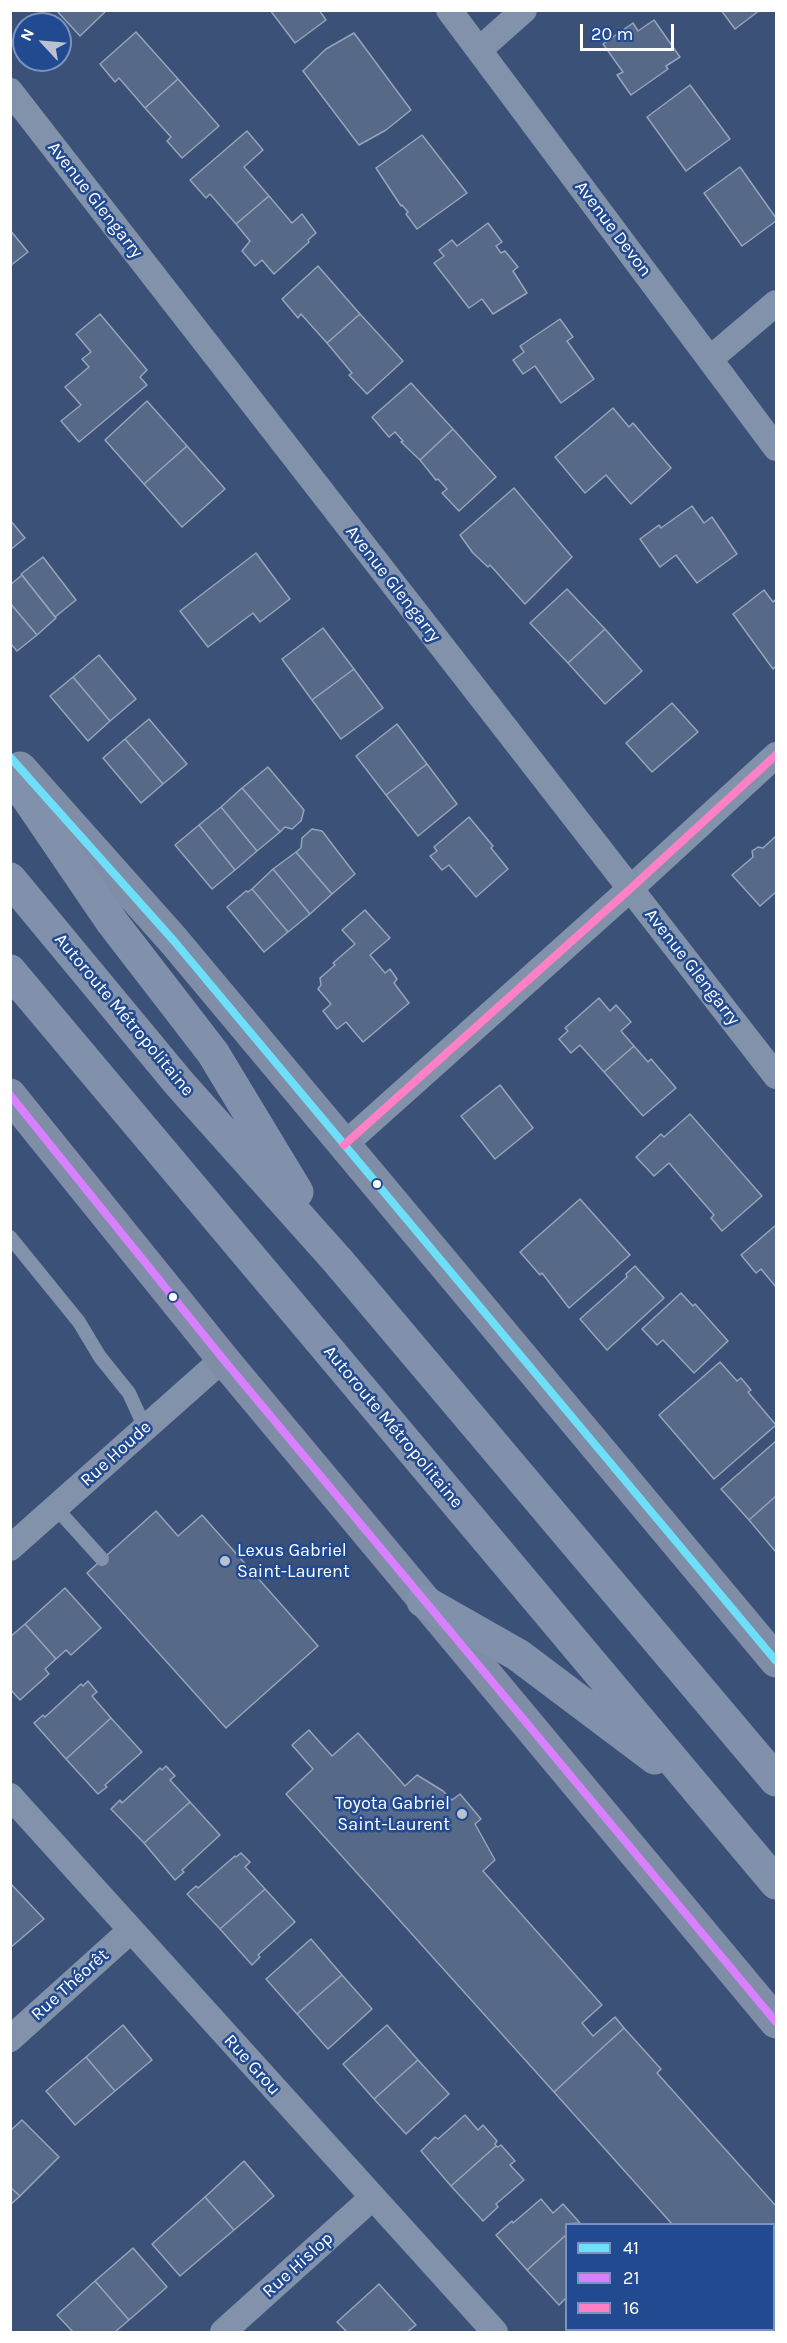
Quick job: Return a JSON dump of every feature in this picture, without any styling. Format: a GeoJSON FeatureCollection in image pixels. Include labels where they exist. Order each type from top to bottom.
{"type":"FeatureCollection","features":[{"type":"Feature","properties":{"kind":"highway"},"geometry":{"type":"LineString","coordinates":[[10,772],[112,921],[213,1053],[338,1261]]}},
{"type":"Feature","properties":{"kind":"highway","name":"Autoroute Métropolitaine"},"geometry":{"type":"LineString","coordinates":[[10,879],[179,1083],[338,1261],[777,1780]]}},
{"type":"Feature","properties":{"kind":"highway","name":"Autoroute Métropolitaine"},"geometry":{"type":"LineString","coordinates":[[10,971],[777,1883]]}},
{"type":"Feature","properties":{"kind":"highway"},"geometry":{"type":"LineString","coordinates":[[423,1600],[518,1655],[702,1794]]}},
{"type":"Feature","properties":{"kind":"main road"},"geometry":{"type":"LineString","coordinates":[[10,757],[174,941],[777,1661]]}},
{"type":"Feature","properties":{"kind":"main road"},"geometry":{"type":"LineString","coordinates":[[10,1095],[223,1359],[777,2022]]}},
{"type":"Feature","properties":{"kind":"street","name":"Avenue Devon"},"geometry":{"type":"LineString","coordinates":[[448,10],[777,448]]}},
{"type":"Feature","properties":{"kind":"street"},"geometry":{"type":"LineString","coordinates":[[479,50],[524,10]]}},
{"type":"Feature","properties":{"kind":"street","name":"Avenue Glengarry"},"geometry":{"type":"LineString","coordinates":[[10,91],[777,1077]]}},
{"type":"Feature","properties":{"kind":"street"},"geometry":{"type":"LineString","coordinates":[[710,359],[777,303]]}},
{"type":"Feature","properties":{"kind":"street"},"geometry":{"type":"LineString","coordinates":[[344,1145],[777,755]]}},
{"type":"Feature","properties":{"kind":"street","name":"Rue Houde"},"geometry":{"type":"LineString","coordinates":[[10,1548],[223,1359]]}},
{"type":"Feature","properties":{"kind":"street","name":"Rue Grou"},"geometry":{"type":"LineString","coordinates":[[10,1796],[495,2332]]}},
{"type":"Feature","properties":{"kind":"street","name":"Rue Théorêt"},"geometry":{"type":"LineString","coordinates":[[10,2039],[130,1931]]}},
{"type":"Feature","properties":{"kind":"street","name":"Rue Hislop"},"geometry":{"type":"LineString","coordinates":[[223,2332],[372,2197]]}},
{"type":"Feature","properties":{"kind":"lane"},"geometry":{"type":"LineString","coordinates":[[10,1237],[79,1322],[100,1357],[129,1393],[145,1428]]}},
{"type":"Feature","properties":{"kind":"lane"},"geometry":{"type":"LineString","coordinates":[[56,1508],[102,1559]]}},
{"type":"Feature","properties":{"kind":"building"},"geometry":{"type":"Polygon","coordinates":[[[56,10],[107,10],[80,36],[72,27],[72,12],[56,10]]]}},
{"type":"Feature","properties":{"kind":"building"},"geometry":{"type":"Polygon","coordinates":[[[270,10],[319,10],[326,20],[295,43],[270,10]]]}},
{"type":"Feature","properties":{"kind":"building"},"geometry":{"type":"Polygon","coordinates":[[[721,10],[760,10],[735,29],[721,10]]]}},
{"type":"Feature","properties":{"kind":"building"},"geometry":{"type":"Polygon","coordinates":[[[654,20],[680,57],[666,66],[668,69],[631,95],[617,75],[623,72],[603,44],[633,23],[638,31],[654,20]]]}},
{"type":"Feature","properties":{"kind":"building"},"geometry":{"type":"Polygon","coordinates":[[[136,32],[178,79],[145,108],[119,78],[115,82],[100,64],[136,32]]]}},
{"type":"Feature","properties":{"kind":"building"},"geometry":{"type":"Polygon","coordinates":[[[354,33],[411,110],[386,130],[359,145],[303,71],[326,49],[354,33]]]}},
{"type":"Feature","properties":{"kind":"building"},"geometry":{"type":"Polygon","coordinates":[[[178,79],[219,126],[182,158],[167,141],[171,137],[145,108],[178,79]]]}},
{"type":"Feature","properties":{"kind":"building"},"geometry":{"type":"Polygon","coordinates":[[[690,85],[730,139],[686,171],[647,117],[690,85]]]}},
{"type":"Feature","properties":{"kind":"building"},"geometry":{"type":"Polygon","coordinates":[[[247,131],[263,150],[244,167],[269,196],[236,224],[210,194],[206,198],[190,180],[247,131]]]}},
{"type":"Feature","properties":{"kind":"building"},"geometry":{"type":"Polygon","coordinates":[[[422,135],[467,193],[417,229],[406,214],[408,212],[401,206],[376,168],[422,135]]]}},
{"type":"Feature","properties":{"kind":"building"},"geometry":{"type":"Polygon","coordinates":[[[740,167],[776,218],[776,221],[742,246],[704,193],[740,167]]]}},
{"type":"Feature","properties":{"kind":"building"},"geometry":{"type":"Polygon","coordinates":[[[269,196],[292,223],[302,214],[316,233],[274,274],[262,260],[255,266],[242,251],[250,241],[236,224],[269,196]]]}},
{"type":"Feature","properties":{"kind":"building"},"geometry":{"type":"Polygon","coordinates":[[[488,223],[502,242],[496,246],[501,253],[505,251],[518,267],[513,271],[527,293],[493,314],[482,299],[469,308],[434,263],[444,256],[439,250],[452,240],[457,246],[488,223]]]}},
{"type":"Feature","properties":{"kind":"building"},"geometry":{"type":"Polygon","coordinates":[[[10,230],[28,252],[10,266],[10,230]]]}},
{"type":"Feature","properties":{"kind":"building"},"geometry":{"type":"Polygon","coordinates":[[[318,266],[360,314],[327,343],[301,314],[298,318],[282,299],[318,266]]]}},
{"type":"Feature","properties":{"kind":"building"},"geometry":{"type":"Polygon","coordinates":[[[100,314],[147,370],[140,377],[147,385],[79,442],[61,421],[81,405],[65,387],[89,367],[82,359],[91,352],[76,334],[100,314]]]}},
{"type":"Feature","properties":{"kind":"building"},"geometry":{"type":"Polygon","coordinates":[[[360,314],[403,361],[367,394],[349,375],[352,373],[327,343],[360,314]]]}},
{"type":"Feature","properties":{"kind":"building"},"geometry":{"type":"Polygon","coordinates":[[[560,319],[573,337],[567,341],[594,379],[561,403],[535,366],[523,374],[513,360],[524,352],[520,346],[560,319]]]}},
{"type":"Feature","properties":{"kind":"building"},"geometry":{"type":"Polygon","coordinates":[[[411,383],[453,429],[420,460],[401,442],[403,441],[395,432],[389,437],[372,417],[411,383]]]}},
{"type":"Feature","properties":{"kind":"building"},"geometry":{"type":"Polygon","coordinates":[[[147,401],[187,446],[144,484],[105,440],[147,401]]]}},
{"type":"Feature","properties":{"kind":"building"},"geometry":{"type":"Polygon","coordinates":[[[613,408],[629,427],[633,423],[671,468],[631,504],[606,475],[585,493],[555,457],[613,408]]]}},
{"type":"Feature","properties":{"kind":"building"},"geometry":{"type":"Polygon","coordinates":[[[453,429],[496,477],[459,511],[442,493],[447,489],[438,479],[436,480],[420,460],[453,429]]]}},
{"type":"Feature","properties":{"kind":"building"},"geometry":{"type":"Polygon","coordinates":[[[187,446],[225,489],[182,527],[144,484],[187,446]]]}},
{"type":"Feature","properties":{"kind":"building"},"geometry":{"type":"Polygon","coordinates":[[[514,488],[572,557],[525,604],[490,565],[488,567],[473,553],[460,535],[514,488]]]}},
{"type":"Feature","properties":{"kind":"building"},"geometry":{"type":"Polygon","coordinates":[[[692,506],[704,523],[712,517],[737,554],[697,583],[676,555],[660,567],[640,539],[659,525],[661,528],[692,506]]]}},
{"type":"Feature","properties":{"kind":"building"},"geometry":{"type":"Polygon","coordinates":[[[10,520],[25,538],[10,550],[10,520]]]}},
{"type":"Feature","properties":{"kind":"building"},"geometry":{"type":"Polygon","coordinates":[[[256,553],[290,599],[260,622],[253,613],[208,647],[180,611],[256,553]]]}},
{"type":"Feature","properties":{"kind":"building"},"geometry":{"type":"Polygon","coordinates":[[[43,557],[76,600],[55,617],[21,574],[43,557]]]}},
{"type":"Feature","properties":{"kind":"building"},"geometry":{"type":"Polygon","coordinates":[[[22,575],[56,618],[37,635],[10,603],[10,585],[22,575]]]}},
{"type":"Feature","properties":{"kind":"building"},"geometry":{"type":"Polygon","coordinates":[[[567,589],[605,629],[568,663],[530,623],[567,589]]]}},
{"type":"Feature","properties":{"kind":"building"},"geometry":{"type":"Polygon","coordinates":[[[764,590],[776,603],[776,666],[773,669],[733,614],[764,590]]]}},
{"type":"Feature","properties":{"kind":"building"},"geometry":{"type":"Polygon","coordinates":[[[10,603],[37,635],[17,651],[10,643],[10,603]]]}},
{"type":"Feature","properties":{"kind":"building"},"geometry":{"type":"Polygon","coordinates":[[[323,628],[354,669],[312,700],[282,659],[323,628]]]}},
{"type":"Feature","properties":{"kind":"building"},"geometry":{"type":"Polygon","coordinates":[[[605,629],[642,671],[605,704],[568,663],[605,629]]]}},
{"type":"Feature","properties":{"kind":"building"},"geometry":{"type":"Polygon","coordinates":[[[99,655],[136,699],[110,721],[73,677],[99,655]]]}},
{"type":"Feature","properties":{"kind":"building"},"geometry":{"type":"Polygon","coordinates":[[[354,669],[383,708],[341,739],[312,700],[354,669]]]}},
{"type":"Feature","properties":{"kind":"building"},"geometry":{"type":"Polygon","coordinates":[[[73,677],[110,721],[88,741],[50,696],[73,677]]]}},
{"type":"Feature","properties":{"kind":"building"},"geometry":{"type":"Polygon","coordinates":[[[672,703],[698,732],[652,772],[626,743],[672,703]]]}},
{"type":"Feature","properties":{"kind":"building"},"geometry":{"type":"Polygon","coordinates":[[[149,719],[187,764],[163,784],[125,739],[149,719]]]}},
{"type":"Feature","properties":{"kind":"building"},"geometry":{"type":"Polygon","coordinates":[[[397,724],[427,764],[386,795],[356,756],[397,724]]]}},
{"type":"Feature","properties":{"kind":"building"},"geometry":{"type":"Polygon","coordinates":[[[125,739],[163,784],[141,803],[103,758],[125,739]]]}},
{"type":"Feature","properties":{"kind":"building"},"geometry":{"type":"Polygon","coordinates":[[[427,764],[457,804],[418,836],[386,795],[427,764]]]}},
{"type":"Feature","properties":{"kind":"building"},"geometry":{"type":"Polygon","coordinates":[[[268,767],[304,810],[301,821],[292,829],[285,827],[280,832],[242,788],[268,767]]]}},
{"type":"Feature","properties":{"kind":"building"},"geometry":{"type":"Polygon","coordinates":[[[242,788],[280,832],[257,851],[221,807],[242,788]]]}},
{"type":"Feature","properties":{"kind":"building"},"geometry":{"type":"Polygon","coordinates":[[[221,807],[257,851],[235,870],[199,825],[221,807]]]}},
{"type":"Feature","properties":{"kind":"building"},"geometry":{"type":"Polygon","coordinates":[[[469,817],[493,846],[491,848],[508,869],[476,897],[449,865],[442,870],[430,856],[437,851],[434,847],[469,817]]]}},
{"type":"Feature","properties":{"kind":"building"},"geometry":{"type":"Polygon","coordinates":[[[199,825],[235,870],[212,889],[175,845],[199,825]]]}},
{"type":"Feature","properties":{"kind":"building"},"geometry":{"type":"Polygon","coordinates":[[[312,829],[322,831],[355,874],[332,894],[296,852],[301,848],[302,838],[312,829]]]}},
{"type":"Feature","properties":{"kind":"building"},"geometry":{"type":"Polygon","coordinates":[[[776,836],[776,892],[760,906],[732,875],[753,857],[752,851],[758,847],[763,848],[776,836]]]}},
{"type":"Feature","properties":{"kind":"building"},"geometry":{"type":"Polygon","coordinates":[[[296,852],[332,894],[310,914],[273,869],[296,852]]]}},
{"type":"Feature","properties":{"kind":"building"},"geometry":{"type":"Polygon","coordinates":[[[273,869],[310,914],[288,932],[252,889],[273,869]]]}},
{"type":"Feature","properties":{"kind":"building"},"geometry":{"type":"Polygon","coordinates":[[[252,889],[288,932],[264,952],[227,907],[246,891],[252,889]]]}},
{"type":"Feature","properties":{"kind":"building"},"geometry":{"type":"Polygon","coordinates":[[[365,910],[390,938],[370,955],[385,973],[390,969],[397,979],[394,983],[409,1003],[363,1042],[346,1022],[337,1029],[323,1011],[331,1004],[318,989],[321,985],[320,978],[355,944],[342,930],[365,910]]]}},
{"type":"Feature","properties":{"kind":"building"},"geometry":{"type":"Polygon","coordinates":[[[599,998],[610,1011],[616,1005],[631,1022],[621,1031],[634,1046],[604,1072],[580,1045],[571,1053],[559,1039],[568,1031],[565,1028],[599,998]]]}},
{"type":"Feature","properties":{"kind":"building"},"geometry":{"type":"Polygon","coordinates":[[[634,1046],[648,1062],[651,1059],[676,1088],[643,1116],[604,1072],[634,1046]]]}},
{"type":"Feature","properties":{"kind":"building"},"geometry":{"type":"Polygon","coordinates":[[[500,1085],[533,1128],[495,1159],[461,1116],[500,1085]]]}},
{"type":"Feature","properties":{"kind":"building"},"geometry":{"type":"Polygon","coordinates":[[[690,1114],[762,1196],[722,1231],[711,1218],[714,1215],[669,1163],[654,1176],[636,1157],[661,1134],[664,1137],[690,1114]]]}},
{"type":"Feature","properties":{"kind":"building"},"geometry":{"type":"Polygon","coordinates":[[[580,1199],[630,1255],[569,1308],[542,1273],[540,1275],[520,1252],[580,1199]]]}},
{"type":"Feature","properties":{"kind":"building"},"geometry":{"type":"Polygon","coordinates":[[[776,1225],[776,1287],[761,1269],[756,1273],[741,1255],[776,1225]]]}},
{"type":"Feature","properties":{"kind":"building"},"geometry":{"type":"Polygon","coordinates":[[[635,1266],[664,1298],[607,1350],[580,1319],[627,1277],[626,1274],[635,1266]]]}},
{"type":"Feature","properties":{"kind":"building"},"geometry":{"type":"Polygon","coordinates":[[[681,1293],[693,1306],[695,1304],[728,1341],[694,1373],[663,1340],[657,1345],[642,1329],[681,1293]]]}},
{"type":"Feature","properties":{"kind":"building"},"geometry":{"type":"Polygon","coordinates":[[[720,1362],[737,1381],[741,1378],[751,1390],[748,1392],[776,1425],[714,1479],[659,1415],[720,1362]]]}},
{"type":"Feature","properties":{"kind":"building"},"geometry":{"type":"Polygon","coordinates":[[[776,1441],[776,1496],[749,1520],[721,1489],[776,1441]]]}},
{"type":"Feature","properties":{"kind":"building"},"geometry":{"type":"Polygon","coordinates":[[[776,1496],[776,1550],[775,1551],[749,1520],[776,1496]]]}},
{"type":"Feature","properties":{"kind":"building"},"geometry":{"type":"Polygon","coordinates":[[[156,1511],[178,1536],[202,1515],[318,1646],[226,1728],[87,1573],[156,1511]]]}},
{"type":"Feature","properties":{"kind":"building"},"geometry":{"type":"Polygon","coordinates":[[[65,1588],[101,1628],[71,1655],[66,1650],[56,1659],[25,1624],[65,1588]]]}},
{"type":"Feature","properties":{"kind":"building"},"geometry":{"type":"Polygon","coordinates":[[[25,1624],[56,1659],[45,1669],[49,1674],[20,1700],[10,1689],[10,1637],[25,1624]]]}},
{"type":"Feature","properties":{"kind":"building"},"geometry":{"type":"Polygon","coordinates":[[[88,1681],[97,1692],[92,1696],[111,1718],[66,1759],[34,1723],[43,1715],[45,1717],[81,1684],[83,1686],[88,1681]]]}},
{"type":"Feature","properties":{"kind":"building"},"geometry":{"type":"Polygon","coordinates":[[[111,1718],[142,1752],[98,1794],[66,1759],[111,1718]]]}},
{"type":"Feature","properties":{"kind":"building"},"geometry":{"type":"Polygon","coordinates":[[[309,1730],[332,1756],[358,1733],[405,1786],[417,1775],[443,1791],[452,1800],[460,1794],[481,1819],[475,1824],[495,1860],[483,1871],[602,2005],[582,2023],[593,2036],[615,2017],[624,2028],[554,2092],[286,1794],[313,1769],[292,1745],[309,1730]]]}},
{"type":"Feature","properties":{"kind":"building"},"geometry":{"type":"Polygon","coordinates":[[[166,1766],[175,1776],[170,1780],[190,1802],[144,1843],[111,1809],[120,1800],[122,1803],[160,1768],[162,1770],[166,1766]]]}},
{"type":"Feature","properties":{"kind":"building"},"geometry":{"type":"Polygon","coordinates":[[[190,1802],[220,1835],[182,1870],[184,1872],[175,1880],[144,1843],[190,1802]]]}},
{"type":"Feature","properties":{"kind":"building"},"geometry":{"type":"Polygon","coordinates":[[[241,1853],[250,1862],[245,1867],[265,1889],[220,1929],[187,1894],[196,1886],[198,1888],[241,1853]]]}},
{"type":"Feature","properties":{"kind":"building"},"geometry":{"type":"Polygon","coordinates":[[[10,1883],[44,1919],[10,1948],[10,1883]]]}},
{"type":"Feature","properties":{"kind":"building"},"geometry":{"type":"Polygon","coordinates":[[[265,1889],[295,1922],[258,1955],[260,1957],[252,1965],[220,1929],[265,1889]]]}},
{"type":"Feature","properties":{"kind":"building"},"geometry":{"type":"Polygon","coordinates":[[[311,1939],[342,1975],[297,2014],[266,1979],[311,1939]]]}},
{"type":"Feature","properties":{"kind":"building"},"geometry":{"type":"Polygon","coordinates":[[[342,1975],[372,2009],[328,2049],[297,2014],[342,1975]]]}},
{"type":"Feature","properties":{"kind":"building"},"geometry":{"type":"Polygon","coordinates":[[[123,2025],[152,2060],[115,2091],[86,2057],[123,2025]]]}},
{"type":"Feature","properties":{"kind":"building"},"geometry":{"type":"Polygon","coordinates":[[[387,2025],[418,2060],[374,2099],[343,2064],[387,2025]]]}},
{"type":"Feature","properties":{"kind":"building"},"geometry":{"type":"Polygon","coordinates":[[[624,2028],[661,2069],[657,2073],[776,2206],[775,2252],[775,2223],[671,2223],[554,2092],[624,2028]]]}},
{"type":"Feature","properties":{"kind":"building"},"geometry":{"type":"Polygon","coordinates":[[[86,2057],[115,2091],[75,2125],[46,2091],[86,2057]]]}},
{"type":"Feature","properties":{"kind":"building"},"geometry":{"type":"Polygon","coordinates":[[[418,2060],[449,2094],[406,2134],[374,2099],[418,2060]]]}},
{"type":"Feature","properties":{"kind":"building"},"geometry":{"type":"Polygon","coordinates":[[[465,2115],[478,2130],[483,2125],[497,2141],[496,2146],[451,2186],[421,2151],[435,2137],[438,2139],[465,2115]]]}},
{"type":"Feature","properties":{"kind":"building"},"geometry":{"type":"Polygon","coordinates":[[[22,2120],[59,2157],[20,2196],[10,2187],[10,2131],[22,2120]]]}},
{"type":"Feature","properties":{"kind":"building"},"geometry":{"type":"Polygon","coordinates":[[[501,2145],[515,2161],[510,2165],[524,2180],[496,2204],[498,2207],[483,2221],[451,2186],[496,2146],[501,2145]]]}},
{"type":"Feature","properties":{"kind":"building"},"geometry":{"type":"Polygon","coordinates":[[[244,2161],[274,2196],[234,2230],[205,2197],[244,2161]]]}},
{"type":"Feature","properties":{"kind":"building"},"geometry":{"type":"Polygon","coordinates":[[[10,2187],[20,2196],[10,2205],[10,2187]]]}},
{"type":"Feature","properties":{"kind":"building"},"geometry":{"type":"Polygon","coordinates":[[[205,2197],[234,2230],[180,2276],[152,2244],[205,2197]]]}},
{"type":"Feature","properties":{"kind":"building"},"geometry":{"type":"Polygon","coordinates":[[[541,2199],[553,2213],[563,2204],[580,2223],[565,2223],[565,2236],[527,2270],[496,2235],[512,2221],[513,2223],[541,2199]]]}},
{"type":"Feature","properties":{"kind":"building"},"geometry":{"type":"Polygon","coordinates":[[[565,2236],[565,2299],[559,2305],[527,2270],[565,2236]]]}},
{"type":"Feature","properties":{"kind":"building"},"geometry":{"type":"Polygon","coordinates":[[[133,2248],[167,2287],[129,2320],[95,2281],[133,2248]]]}},
{"type":"Feature","properties":{"kind":"building"},"geometry":{"type":"Polygon","coordinates":[[[95,2281],[129,2320],[115,2332],[73,2332],[57,2315],[95,2281]]]}},
{"type":"Feature","properties":{"kind":"building"},"geometry":{"type":"Polygon","coordinates":[[[379,2284],[416,2325],[407,2332],[347,2332],[337,2322],[379,2284]]]}},
{"type":"Feature","properties":{"kind":"building"},"geometry":{"type":"Polygon","coordinates":[[[582,2331],[628,2331],[627,2332],[582,2331]]]}},
{"type":"Feature","properties":{"kind":"building"},"geometry":{"type":"Polygon","coordinates":[[[678,2331],[679,2332],[627,2332],[678,2331]]]}},
{"type":"Feature","properties":{"kind":"transit line","name":"16"},"geometry":{"type":"LineString","coordinates":[[344,1145],[776,755]]}},
{"type":"Feature","properties":{"kind":"transit line","name":"41"},"geometry":{"type":"LineString","coordinates":[[10,757],[174,941],[776,1661]]}},
{"type":"Feature","properties":{"kind":"transit line","name":"21"},"geometry":{"type":"LineString","coordinates":[[10,1095],[223,1359],[776,2022]]}},
{"type":"Feature","properties":{"kind":"place","name":"Lexus Gabriel Saint-Laurent"},"geometry":{"type":"Point","coordinates":[225,1561]}},
{"type":"Feature","properties":{"kind":"place","name":"Toyota Gabriel Saint-Laurent"},"geometry":{"type":"Point","coordinates":[462,1814]}}]}
